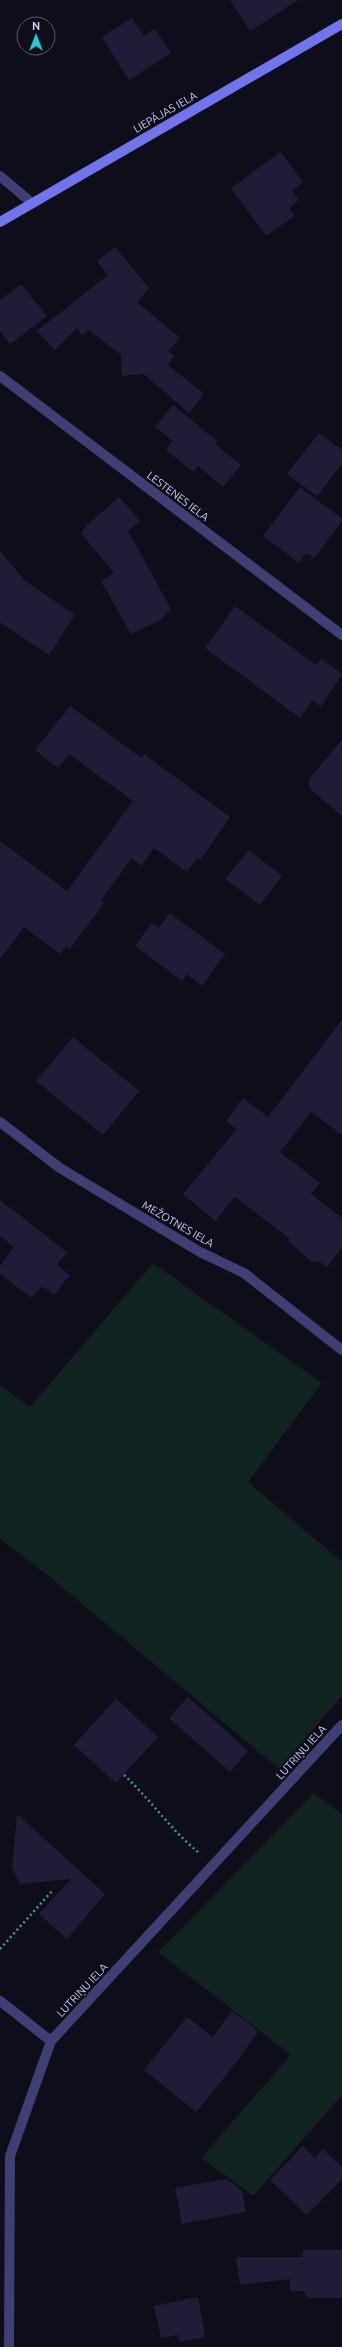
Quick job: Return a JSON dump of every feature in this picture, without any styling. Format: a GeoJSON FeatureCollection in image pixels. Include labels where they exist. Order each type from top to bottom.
{"type":"FeatureCollection","features":[{"type":"Feature","properties":{"kind":"street","name":"LIEPĀJAS IELA"},"geometry":{"type":"LineString","coordinates":[[0,222],[342,24]]}},
{"type":"Feature","properties":{"kind":"street"},"geometry":{"type":"LineString","coordinates":[[0,176],[32,203]]}},
{"type":"Feature","properties":{"kind":"street","name":"LESTENES IELA"},"geometry":{"type":"LineString","coordinates":[[0,376],[342,635]]}},
{"type":"Feature","properties":{"kind":"street","name":"MEŽOTNES IELA"},"geometry":{"type":"LineString","coordinates":[[0,1122],[60,1168],[200,1252],[244,1273],[342,1350]]}},
{"type":"Feature","properties":{"kind":"street","name":"LUTRIŅU IELA"},"geometry":{"type":"LineString","coordinates":[[8,2347],[10,2156],[51,2041],[342,1725]]}},
{"type":"Feature","properties":{"kind":"street"},"geometry":{"type":"LineString","coordinates":[[0,2001],[51,2041]]}},
{"type":"Feature","properties":{"kind":"path"},"geometry":{"type":"LineString","coordinates":[[124,1775],[148,1797],[182,1838],[214,1864]]}},
{"type":"Feature","properties":{"kind":"path"},"geometry":{"type":"LineString","coordinates":[[0,1948],[53,1890]]}},
{"type":"Feature","properties":{"kind":"green space"},"geometry":{"type":"Polygon","coordinates":[[[153,1263],[322,1383],[248,1482],[342,1562],[342,1696],[279,1769],[50,1577],[0,1539],[0,1385],[30,1407],[153,1263]]]}},
{"type":"Feature","properties":{"kind":"green space"},"geometry":{"type":"Polygon","coordinates":[[[314,1793],[342,1814],[342,2095],[253,2196],[201,2158],[291,2055],[158,1952],[314,1793]]]}},
{"type":"Feature","properties":{"kind":"building"},"geometry":{"type":"Polygon","coordinates":[[[230,0],[298,0],[250,31],[230,0]]]}},
{"type":"Feature","properties":{"kind":"building"},"geometry":{"type":"Polygon","coordinates":[[[132,18],[144,36],[155,29],[171,53],[129,80],[102,37],[132,18]]]}},
{"type":"Feature","properties":{"kind":"building"},"geometry":{"type":"Polygon","coordinates":[[[281,152],[303,182],[292,191],[299,200],[289,208],[295,216],[266,236],[231,188],[281,152]]]}},
{"type":"Feature","properties":{"kind":"building"},"geometry":{"type":"Polygon","coordinates":[[[115,247],[149,288],[137,302],[180,338],[168,351],[174,356],[168,365],[204,394],[189,413],[144,374],[122,376],[121,355],[89,330],[82,335],[77,328],[55,350],[37,331],[108,275],[97,261],[115,247]]]}},
{"type":"Feature","properties":{"kind":"building"},"geometry":{"type":"Polygon","coordinates":[[[21,284],[47,316],[10,344],[0,331],[0,300],[21,284]]]}},
{"type":"Feature","properties":{"kind":"building"},"geometry":{"type":"Polygon","coordinates":[[[173,405],[217,441],[215,444],[241,465],[223,487],[198,466],[193,472],[166,450],[173,441],[155,427],[173,405]]]}},
{"type":"Feature","properties":{"kind":"building"},"geometry":{"type":"Polygon","coordinates":[[[319,433],[342,450],[342,464],[317,496],[287,474],[319,433]]]}},
{"type":"Feature","properties":{"kind":"building"},"geometry":{"type":"Polygon","coordinates":[[[300,487],[342,519],[342,521],[314,558],[306,553],[299,563],[263,536],[300,487]]]}},
{"type":"Feature","properties":{"kind":"building"},"geometry":{"type":"Polygon","coordinates":[[[119,497],[140,521],[128,531],[171,609],[159,621],[131,634],[101,581],[114,573],[81,533],[87,525],[119,497]]]}},
{"type":"Feature","properties":{"kind":"building"},"geometry":{"type":"Polygon","coordinates":[[[0,551],[25,581],[75,615],[49,655],[0,622],[0,551]]]}},
{"type":"Feature","properties":{"kind":"building"},"geometry":{"type":"Polygon","coordinates":[[[235,606],[316,665],[321,659],[342,674],[321,707],[312,700],[300,718],[205,648],[235,606]]]}},
{"type":"Feature","properties":{"kind":"building"},"geometry":{"type":"Polygon","coordinates":[[[70,706],[142,758],[144,754],[230,817],[200,860],[197,858],[187,872],[154,848],[141,866],[132,858],[101,900],[104,903],[70,949],[66,946],[60,954],[24,927],[0,959],[0,841],[67,891],[133,801],[69,754],[58,768],[35,750],[70,706]]]}},
{"type":"Feature","properties":{"kind":"building"},"geometry":{"type":"Polygon","coordinates":[[[342,740],[342,816],[309,788],[309,779],[342,740]]]}},
{"type":"Feature","properties":{"kind":"building"},"geometry":{"type":"Polygon","coordinates":[[[249,850],[282,876],[260,905],[225,879],[249,850]]]}},
{"type":"Feature","properties":{"kind":"building"},"geometry":{"type":"Polygon","coordinates":[[[170,913],[225,954],[202,986],[187,974],[182,981],[135,946],[152,923],[159,928],[170,913]]]}},
{"type":"Feature","properties":{"kind":"building"},"geometry":{"type":"Polygon","coordinates":[[[342,1020],[342,1135],[311,1112],[280,1152],[320,1183],[311,1194],[342,1218],[342,1248],[327,1267],[319,1261],[312,1262],[290,1243],[289,1238],[235,1197],[215,1221],[183,1194],[237,1129],[226,1121],[243,1098],[268,1117],[342,1020]]]}},
{"type":"Feature","properties":{"kind":"building"},"geometry":{"type":"Polygon","coordinates":[[[73,1037],[139,1091],[103,1135],[36,1081],[73,1037]]]}},
{"type":"Feature","properties":{"kind":"building"},"geometry":{"type":"Polygon","coordinates":[[[0,1200],[67,1252],[57,1265],[70,1275],[54,1295],[42,1286],[32,1298],[0,1274],[0,1266],[14,1247],[0,1236],[0,1200]]]}},
{"type":"Feature","properties":{"kind":"building"},"geometry":{"type":"Polygon","coordinates":[[[188,1697],[248,1751],[230,1772],[169,1718],[188,1697]]]}},
{"type":"Feature","properties":{"kind":"building"},"geometry":{"type":"Polygon","coordinates":[[[116,1699],[158,1737],[116,1783],[74,1745],[116,1699]]]}},
{"type":"Feature","properties":{"kind":"building"},"geometry":{"type":"Polygon","coordinates":[[[17,1814],[105,1894],[67,1939],[39,1914],[71,1879],[20,1884],[12,1868],[17,1814]]]}},
{"type":"Feature","properties":{"kind":"building"},"geometry":{"type":"Polygon","coordinates":[[[232,2011],[258,2031],[239,2059],[196,2112],[144,2070],[187,2017],[213,2037],[232,2011]]]}},
{"type":"Feature","properties":{"kind":"building"},"geometry":{"type":"Polygon","coordinates":[[[303,2146],[315,2158],[323,2149],[342,2167],[342,2179],[307,2215],[270,2180],[303,2146]]]}},
{"type":"Feature","properties":{"kind":"building"},"geometry":{"type":"Polygon","coordinates":[[[227,2179],[242,2191],[246,2212],[182,2224],[175,2188],[227,2179]]]}},
{"type":"Feature","properties":{"kind":"building"},"geometry":{"type":"Polygon","coordinates":[[[303,2250],[342,2250],[342,2298],[308,2298],[303,2291],[290,2291],[290,2279],[240,2285],[236,2257],[303,2257],[303,2250]]]}},
{"type":"Feature","properties":{"kind":"building"},"geometry":{"type":"Polygon","coordinates":[[[198,2297],[205,2337],[180,2342],[178,2335],[161,2338],[154,2306],[198,2297]]]}}]}
